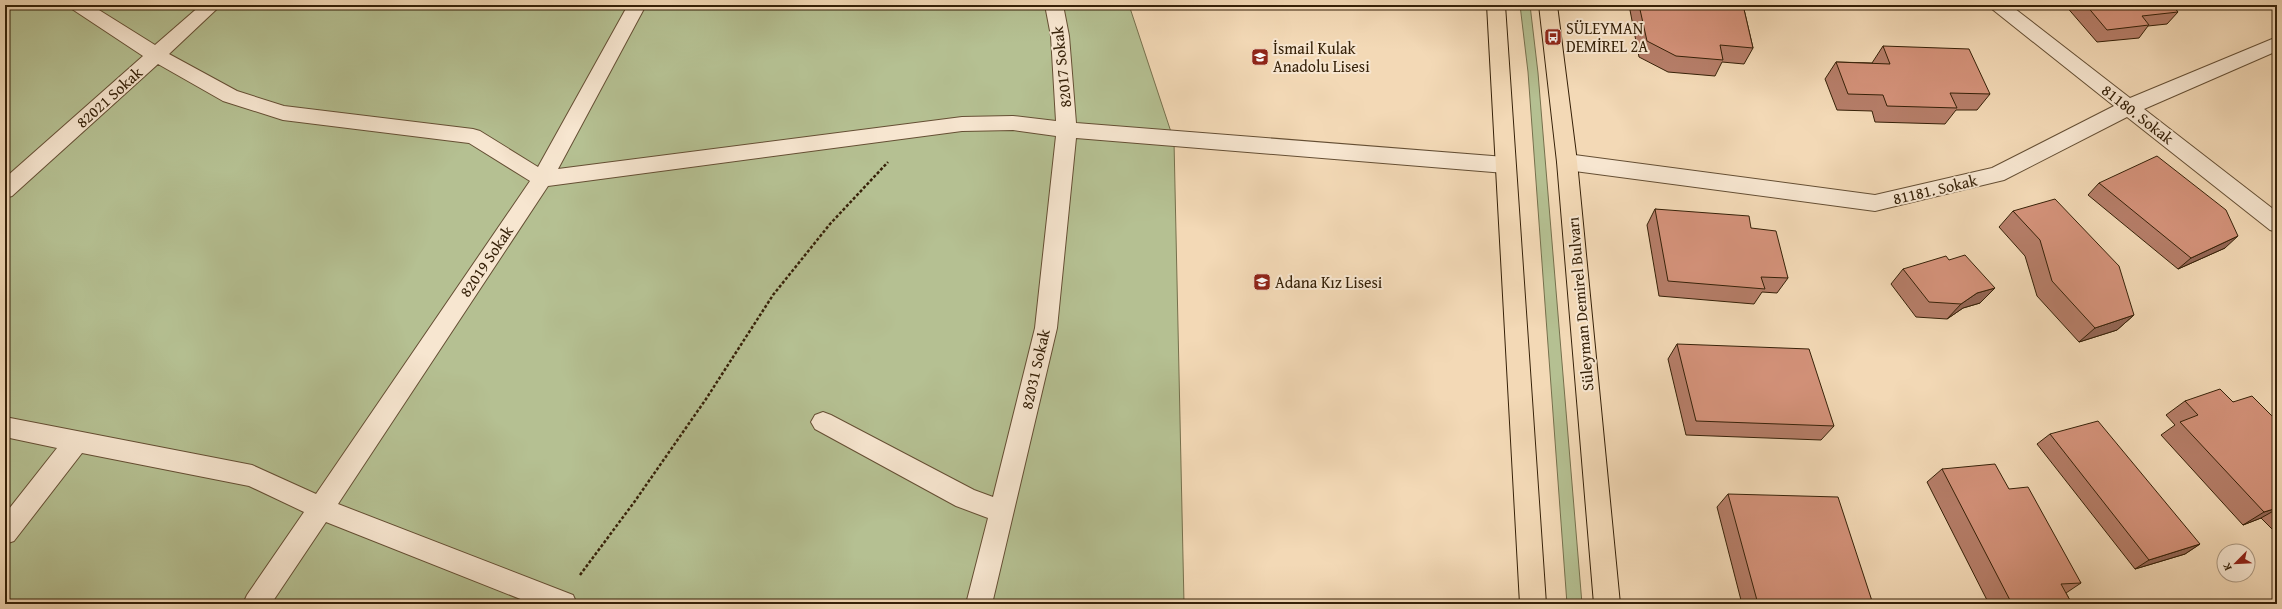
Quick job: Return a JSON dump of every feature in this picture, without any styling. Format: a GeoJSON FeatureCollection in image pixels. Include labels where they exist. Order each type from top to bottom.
{"type":"FeatureCollection","features":[{"type":"Feature","properties":{"kind":"main road"},"geometry":{"type":"LineString","coordinates":[[1496,5],[1499,33],[1505,165],[1533,604]]}},
{"type":"Feature","properties":{"kind":"main road","name":"Süleyman Demirel Bulvarı"},"geometry":{"type":"LineString","coordinates":[[1548,5],[1567,162],[1607,604]]}},
{"type":"Feature","properties":{"kind":"street"},"geometry":{"type":"LineString","coordinates":[[78,5],[156,55],[230,96],[283,113],[473,136],[542,179],[962,124],[1013,124],[1067,130],[1505,165]]}},
{"type":"Feature","properties":{"kind":"street","name":"82021 Sokak"},"geometry":{"type":"LineString","coordinates":[[5,190],[212,5]]}},
{"type":"Feature","properties":{"kind":"street","name":"82019 Sokak"},"geometry":{"type":"LineString","coordinates":[[256,604],[542,179],[636,5]]}},
{"type":"Feature","properties":{"kind":"street","name":"82017 Sokak"},"geometry":{"type":"LineString","coordinates":[[1054,5],[1060,36],[1067,130]]}},
{"type":"Feature","properties":{"kind":"street","name":"81180. Sokak"},"geometry":{"type":"LineString","coordinates":[[1998,5],[2277,224]]}},
{"type":"Feature","properties":{"kind":"street","name":"81181. Sokak"},"geometry":{"type":"LineString","coordinates":[[1567,162],[1875,203],[1997,175],[2129,107],[2277,44]]}},
{"type":"Feature","properties":{"kind":"street","name":"82031 Sokak"},"geometry":{"type":"LineString","coordinates":[[980,604],[1046,328],[1067,130]]}},
{"type":"Feature","properties":{"kind":"street"},"geometry":{"type":"LineString","coordinates":[[823,422],[965,498],[1002,512]]}},
{"type":"Feature","properties":{"kind":"street"},"geometry":{"type":"LineString","coordinates":[[5,427],[252,476],[320,508],[562,603]]}},
{"type":"Feature","properties":{"kind":"street"},"geometry":{"type":"LineString","coordinates":[[5,533],[77,441]]}},
{"type":"Feature","properties":{"kind":"path"},"geometry":{"type":"LineString","coordinates":[[562,603],[644,489],[773,295],[830,224],[917,131]]}},
{"type":"Feature","properties":{"kind":"green space"},"geometry":{"type":"Polygon","coordinates":[[[5,5],[1129,5],[1174,141],[1184,604],[5,604],[5,5]]]}},
{"type":"Feature","properties":{"kind":"green space"},"geometry":{"type":"Polygon","coordinates":[[[1520,5],[1530,5],[1538,73],[1582,604],[1567,604],[1528,72],[1520,5]]]}},
{"type":"Feature","properties":{"kind":"building"},"geometry":{"type":"Polygon","coordinates":[[[1639,5],[1743,5],[1753,48],[1720,45],[1723,60],[1676,56],[1647,41],[1639,5]]]}},
{"type":"Feature","properties":{"kind":"building"},"geometry":{"type":"Polygon","coordinates":[[[2086,5],[2172,5],[2178,12],[2142,16],[2149,25],[2107,30],[2086,5]]]}},
{"type":"Feature","properties":{"kind":"building"},"geometry":{"type":"Polygon","coordinates":[[[1883,46],[1969,49],[1990,94],[1950,93],[1957,108],[1887,106],[1883,95],[1848,94],[1836,62],[1890,64],[1883,46]]]}},
{"type":"Feature","properties":{"kind":"building"},"geometry":{"type":"Polygon","coordinates":[[[2157,156],[2226,210],[2238,236],[2191,258],[2099,183],[2157,156]]]}},
{"type":"Feature","properties":{"kind":"building"},"geometry":{"type":"Polygon","coordinates":[[[2055,199],[2119,266],[2134,315],[2095,328],[2052,281],[2040,240],[2013,211],[2055,199]]]}},
{"type":"Feature","properties":{"kind":"building"},"geometry":{"type":"Polygon","coordinates":[[[1655,209],[1749,216],[1751,228],[1776,231],[1788,278],[1761,277],[1765,289],[1668,281],[1655,209]]]}},
{"type":"Feature","properties":{"kind":"building"},"geometry":{"type":"Polygon","coordinates":[[[1965,255],[1995,288],[1977,293],[1961,304],[1929,302],[1903,269],[1946,256],[1949,260],[1965,255]]]}},
{"type":"Feature","properties":{"kind":"building"},"geometry":{"type":"Polygon","coordinates":[[[1677,344],[1809,349],[1834,426],[1696,421],[1677,344]]]}},
{"type":"Feature","properties":{"kind":"building"},"geometry":{"type":"Polygon","coordinates":[[[2220,389],[2233,402],[2252,396],[2277,421],[2277,508],[2264,512],[2180,422],[2198,415],[2185,401],[2220,389]]]}},
{"type":"Feature","properties":{"kind":"building"},"geometry":{"type":"Polygon","coordinates":[[[2098,421],[2200,544],[2149,560],[2050,434],[2098,421]]]}},
{"type":"Feature","properties":{"kind":"building"},"geometry":{"type":"Polygon","coordinates":[[[1995,464],[2009,489],[2028,487],[2081,583],[2061,584],[2072,604],[2012,604],[1942,469],[1995,464]]]}},
{"type":"Feature","properties":{"kind":"building"},"geometry":{"type":"Polygon","coordinates":[[[1728,494],[1838,497],[1873,604],[1758,604],[1728,494]]]}},
{"type":"Feature","properties":{"kind":"place","name":"SÜLEYMAN DEMİREL 2A"},"geometry":{"type":"Point","coordinates":[1553,37]}},
{"type":"Feature","properties":{"kind":"place","name":"İsmail Kulak Anadolu Lisesi"},"geometry":{"type":"Point","coordinates":[1260,57]}},
{"type":"Feature","properties":{"kind":"place","name":"Adana Kız Lisesi"},"geometry":{"type":"Point","coordinates":[1262,282]}}]}
